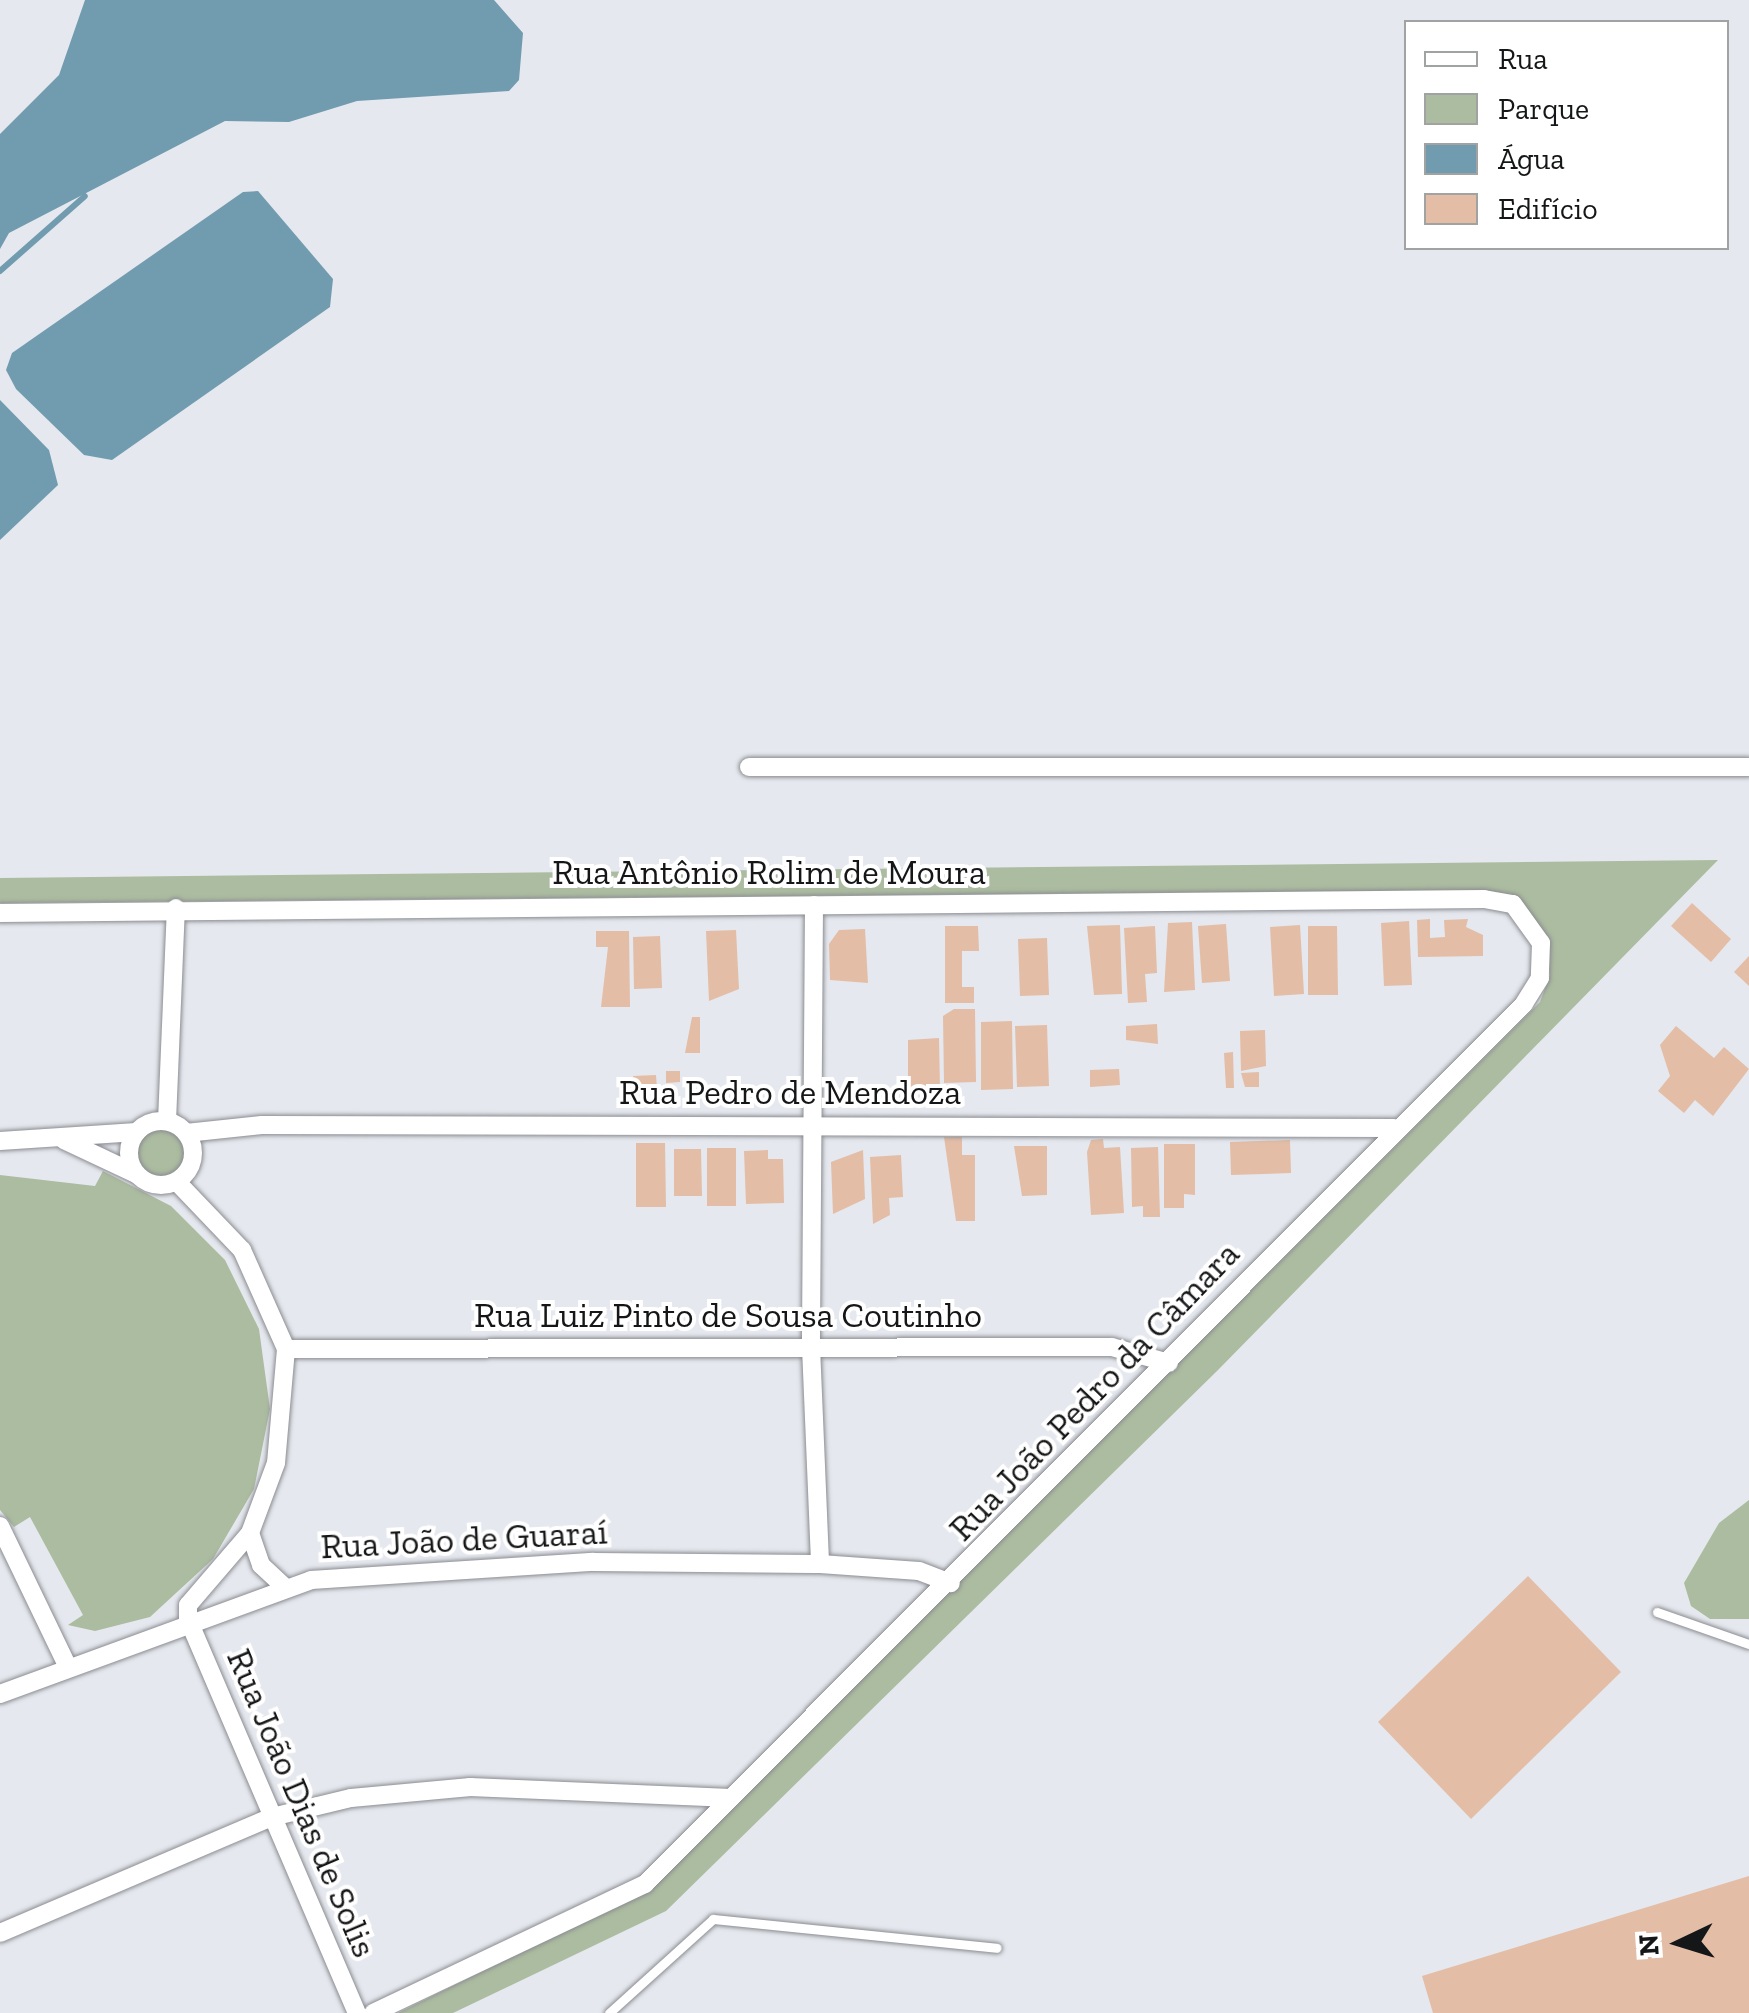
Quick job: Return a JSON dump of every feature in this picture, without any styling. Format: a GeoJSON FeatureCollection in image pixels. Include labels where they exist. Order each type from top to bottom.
{"type":"FeatureCollection","features":[{"type":"Feature","properties":{"kind":"street"},"geometry":{"type":"LineString","coordinates":[[749,767],[1749,767]]}},
{"type":"Feature","properties":{"kind":"street","name":"Rua Antônio Rolim de Moura"},"geometry":{"type":"LineString","coordinates":[[0,913],[176,908],[1484,898],[1513,904],[1531,922]]}},
{"type":"Feature","properties":{"kind":"street"},"geometry":{"type":"LineString","coordinates":[[814,904],[810,1346],[820,1564]]}},
{"type":"Feature","properties":{"kind":"street"},"geometry":{"type":"LineString","coordinates":[[167,1122],[176,908]]}},
{"type":"Feature","properties":{"kind":"street","name":"Rua João Pedro da Câmara"},"geometry":{"type":"LineString","coordinates":[[373,2013],[645,1884],[1169,1362],[1394,1128],[1524,1004],[1540,978],[1531,922]]}},
{"type":"Feature","properties":{"kind":"street"},"geometry":{"type":"LineString","coordinates":[[0,1141],[64,1140],[137,1132],[167,1122],[186,1133],[194,1154],[177,1182]]}},
{"type":"Feature","properties":{"kind":"street","name":"Rua Pedro de Mendoza"},"geometry":{"type":"LineString","coordinates":[[186,1133],[262,1124],[1394,1128]]}},
{"type":"Feature","properties":{"kind":"street"},"geometry":{"type":"LineString","coordinates":[[136,1174],[129,1153],[137,1132]]}},
{"type":"Feature","properties":{"kind":"street"},"geometry":{"type":"LineString","coordinates":[[64,1140],[155,1185],[177,1182]]}},
{"type":"Feature","properties":{"kind":"street"},"geometry":{"type":"LineString","coordinates":[[177,1182],[242,1250],[286,1349],[276,1463],[250,1533],[188,1605],[188,1619]]}},
{"type":"Feature","properties":{"kind":"street","name":"Rua Luiz Pinto de Sousa Coutinho"},"geometry":{"type":"LineString","coordinates":[[286,1349],[1112,1347],[1169,1362]]}},
{"type":"Feature","properties":{"kind":"street"},"geometry":{"type":"LineString","coordinates":[[0,1526],[67,1665]]}},
{"type":"Feature","properties":{"kind":"street"},"geometry":{"type":"LineString","coordinates":[[250,1533],[261,1565],[285,1586]]}},
{"type":"Feature","properties":{"kind":"street","name":"Rua João de Guaraí"},"geometry":{"type":"LineString","coordinates":[[0,1694],[188,1619],[285,1586],[494,1563],[820,1564],[919,1570],[951,1582]]}},
{"type":"Feature","properties":{"kind":"street","name":"Rua João Dias de Solis"},"geometry":{"type":"LineString","coordinates":[[188,1619],[356,2013]]}},
{"type":"Feature","properties":{"kind":"street"},"geometry":{"type":"LineString","coordinates":[[0,1934],[272,1816],[402,1789],[731,1798]]}},
{"type":"Feature","properties":{"kind":"lane"},"geometry":{"type":"LineString","coordinates":[[1658,1612],[1749,1644]]}},
{"type":"Feature","properties":{"kind":"lane"},"geometry":{"type":"LineString","coordinates":[[608,2013],[713,1919],[997,1948]]}},
{"type":"Feature","properties":{"kind":"green space"},"geometry":{"type":"Polygon","coordinates":[[[1718,860],[1217,1371],[666,1911],[453,2013],[398,2013],[653,1887],[1540,1002],[1550,975],[1544,933],[1519,903],[1482,890],[0,903],[0,878],[1718,860]]]}},
{"type":"Feature","properties":{"kind":"green space"},"geometry":{"type":"Polygon","coordinates":[[[161,1127],[179,1135],[187,1153],[179,1171],[161,1179],[143,1171],[135,1153],[143,1135],[161,1127]]]}},
{"type":"Feature","properties":{"kind":"green space"},"geometry":{"type":"Polygon","coordinates":[[[103,1171],[171,1206],[225,1260],[259,1329],[270,1409],[254,1489],[213,1559],[150,1617],[95,1631],[68,1625],[83,1615],[30,1517],[14,1527],[0,1510],[0,1175],[95,1186],[103,1171]]]}},
{"type":"Feature","properties":{"kind":"green space"},"geometry":{"type":"Polygon","coordinates":[[[1749,1500],[1749,1619],[1710,1619],[1691,1606],[1684,1583],[1719,1523],[1749,1500]]]}},
{"type":"Feature","properties":{"kind":"water"},"geometry":{"type":"Polygon","coordinates":[[[85,0],[494,0],[523,33],[519,80],[509,91],[357,101],[289,122],[225,121],[9,233],[0,249],[0,134],[59,75],[85,0]]]}},
{"type":"Feature","properties":{"kind":"water"},"geometry":{"type":"Polygon","coordinates":[[[258,191],[333,279],[330,307],[112,460],[84,455],[16,389],[6,370],[12,353],[243,192],[258,191]]]}},
{"type":"Feature","properties":{"kind":"water"},"geometry":{"type":"Polygon","coordinates":[[[0,400],[49,450],[58,485],[0,540],[0,400]]]}},
{"type":"Feature","properties":{"kind":"building"},"geometry":{"type":"Polygon","coordinates":[[[1692,903],[1731,939],[1711,962],[1671,926],[1692,903]]]}},
{"type":"Feature","properties":{"kind":"building"},"geometry":{"type":"Polygon","coordinates":[[[1430,919],[1430,938],[1445,937],[1444,920],[1468,919],[1466,927],[1483,935],[1483,956],[1418,957],[1417,920],[1430,919]]]}},
{"type":"Feature","properties":{"kind":"building"},"geometry":{"type":"Polygon","coordinates":[[[1409,921],[1412,985],[1384,986],[1381,923],[1409,921]]]}},
{"type":"Feature","properties":{"kind":"building"},"geometry":{"type":"Polygon","coordinates":[[[1192,922],[1195,990],[1164,992],[1168,923],[1192,922]]]}},
{"type":"Feature","properties":{"kind":"building"},"geometry":{"type":"Polygon","coordinates":[[[1226,924],[1230,981],[1202,983],[1198,926],[1226,924]]]}},
{"type":"Feature","properties":{"kind":"building"},"geometry":{"type":"Polygon","coordinates":[[[1120,925],[1122,994],[1094,995],[1087,926],[1120,925]]]}},
{"type":"Feature","properties":{"kind":"building"},"geometry":{"type":"Polygon","coordinates":[[[1300,925],[1304,994],[1274,996],[1270,927],[1300,925]]]}},
{"type":"Feature","properties":{"kind":"building"},"geometry":{"type":"Polygon","coordinates":[[[945,926],[978,926],[979,951],[962,951],[962,987],[974,987],[974,1003],[945,1003],[945,926]]]}},
{"type":"Feature","properties":{"kind":"building"},"geometry":{"type":"Polygon","coordinates":[[[1155,926],[1157,973],[1145,974],[1147,1002],[1128,1003],[1124,928],[1155,926]]]}},
{"type":"Feature","properties":{"kind":"building"},"geometry":{"type":"Polygon","coordinates":[[[1308,926],[1337,926],[1338,995],[1308,995],[1308,926]]]}},
{"type":"Feature","properties":{"kind":"building"},"geometry":{"type":"Polygon","coordinates":[[[865,929],[868,983],[830,980],[829,944],[839,930],[865,929]]]}},
{"type":"Feature","properties":{"kind":"building"},"geometry":{"type":"Polygon","coordinates":[[[736,930],[739,989],[709,1001],[706,931],[736,930]]]}},
{"type":"Feature","properties":{"kind":"building"},"geometry":{"type":"Polygon","coordinates":[[[596,931],[629,931],[630,1007],[601,1007],[608,947],[596,947],[596,931]]]}},
{"type":"Feature","properties":{"kind":"building"},"geometry":{"type":"Polygon","coordinates":[[[660,936],[662,988],[634,989],[633,937],[660,936]]]}},
{"type":"Feature","properties":{"kind":"building"},"geometry":{"type":"Polygon","coordinates":[[[1047,938],[1049,995],[1020,996],[1018,939],[1047,938]]]}},
{"type":"Feature","properties":{"kind":"building"},"geometry":{"type":"Polygon","coordinates":[[[1749,956],[1749,986],[1734,972],[1749,956]]]}},
{"type":"Feature","properties":{"kind":"building"},"geometry":{"type":"Polygon","coordinates":[[[954,1009],[975,1009],[976,1082],[944,1083],[943,1016],[954,1009]]]}},
{"type":"Feature","properties":{"kind":"building"},"geometry":{"type":"Polygon","coordinates":[[[692,1017],[700,1017],[700,1053],[685,1053],[692,1017]]]}},
{"type":"Feature","properties":{"kind":"building"},"geometry":{"type":"Polygon","coordinates":[[[1012,1021],[1013,1089],[981,1090],[981,1022],[1012,1021]]]}},
{"type":"Feature","properties":{"kind":"building"},"geometry":{"type":"Polygon","coordinates":[[[1157,1024],[1158,1044],[1126,1040],[1126,1026],[1157,1024]]]}},
{"type":"Feature","properties":{"kind":"building"},"geometry":{"type":"Polygon","coordinates":[[[1047,1025],[1049,1086],[1017,1087],[1015,1026],[1047,1025]]]}},
{"type":"Feature","properties":{"kind":"building"},"geometry":{"type":"Polygon","coordinates":[[[1676,1026],[1714,1058],[1724,1047],[1749,1069],[1713,1116],[1695,1100],[1684,1113],[1658,1091],[1670,1076],[1660,1045],[1676,1026]]]}},
{"type":"Feature","properties":{"kind":"building"},"geometry":{"type":"Polygon","coordinates":[[[1265,1030],[1266,1066],[1241,1071],[1240,1031],[1265,1030]]]}},
{"type":"Feature","properties":{"kind":"building"},"geometry":{"type":"Polygon","coordinates":[[[939,1038],[940,1088],[908,1089],[908,1040],[939,1038]]]}},
{"type":"Feature","properties":{"kind":"building"},"geometry":{"type":"Polygon","coordinates":[[[1233,1052],[1234,1088],[1226,1088],[1224,1053],[1233,1052]]]}},
{"type":"Feature","properties":{"kind":"building"},"geometry":{"type":"Polygon","coordinates":[[[1119,1069],[1120,1085],[1090,1087],[1090,1070],[1119,1069]]]}},
{"type":"Feature","properties":{"kind":"building"},"geometry":{"type":"Polygon","coordinates":[[[666,1071],[680,1071],[680,1082],[666,1083],[666,1071]]]}},
{"type":"Feature","properties":{"kind":"building"},"geometry":{"type":"Polygon","coordinates":[[[1259,1072],[1259,1087],[1245,1087],[1241,1073],[1259,1072]]]}},
{"type":"Feature","properties":{"kind":"building"},"geometry":{"type":"Polygon","coordinates":[[[656,1075],[657,1089],[634,1090],[633,1076],[656,1075]]]}},
{"type":"Feature","properties":{"kind":"building"},"geometry":{"type":"Polygon","coordinates":[[[944,1137],[962,1137],[962,1155],[975,1155],[975,1221],[956,1221],[944,1137]]]}},
{"type":"Feature","properties":{"kind":"building"},"geometry":{"type":"Polygon","coordinates":[[[1103,1139],[1104,1148],[1120,1147],[1124,1213],[1091,1215],[1087,1152],[1091,1140],[1103,1139]]]}},
{"type":"Feature","properties":{"kind":"building"},"geometry":{"type":"Polygon","coordinates":[[[1290,1140],[1291,1173],[1231,1175],[1230,1142],[1290,1140]]]}},
{"type":"Feature","properties":{"kind":"building"},"geometry":{"type":"Polygon","coordinates":[[[636,1143],[665,1143],[666,1207],[636,1207],[636,1143]]]}},
{"type":"Feature","properties":{"kind":"building"},"geometry":{"type":"Polygon","coordinates":[[[1164,1144],[1195,1144],[1195,1195],[1184,1194],[1184,1208],[1164,1208],[1164,1144]]]}},
{"type":"Feature","properties":{"kind":"building"},"geometry":{"type":"Polygon","coordinates":[[[1014,1146],[1047,1146],[1047,1195],[1022,1196],[1014,1146]]]}},
{"type":"Feature","properties":{"kind":"building"},"geometry":{"type":"Polygon","coordinates":[[[1158,1147],[1160,1217],[1143,1217],[1143,1206],[1132,1207],[1131,1148],[1158,1147]]]}},
{"type":"Feature","properties":{"kind":"building"},"geometry":{"type":"Polygon","coordinates":[[[707,1148],[736,1148],[736,1206],[707,1206],[707,1148]]]}},
{"type":"Feature","properties":{"kind":"building"},"geometry":{"type":"Polygon","coordinates":[[[674,1149],[701,1149],[702,1196],[674,1196],[674,1149]]]}},
{"type":"Feature","properties":{"kind":"building"},"geometry":{"type":"Polygon","coordinates":[[[768,1150],[768,1159],[783,1159],[784,1203],[746,1204],[744,1151],[768,1150]]]}},
{"type":"Feature","properties":{"kind":"building"},"geometry":{"type":"Polygon","coordinates":[[[863,1150],[865,1199],[833,1214],[831,1162],[863,1150]]]}},
{"type":"Feature","properties":{"kind":"building"},"geometry":{"type":"Polygon","coordinates":[[[901,1155],[903,1197],[889,1198],[890,1215],[873,1224],[870,1157],[901,1155]]]}},
{"type":"Feature","properties":{"kind":"building"},"geometry":{"type":"Polygon","coordinates":[[[1528,1576],[1621,1672],[1471,1819],[1378,1722],[1528,1576]]]}},
{"type":"Feature","properties":{"kind":"building"},"geometry":{"type":"Polygon","coordinates":[[[1749,1876],[1749,2013],[1433,2013],[1422,1976],[1749,1876]]]}},
{"type":"Feature","properties":{"kind":"waterway"},"geometry":{"type":"LineString","coordinates":[[0,271],[85,196]]}}]}
